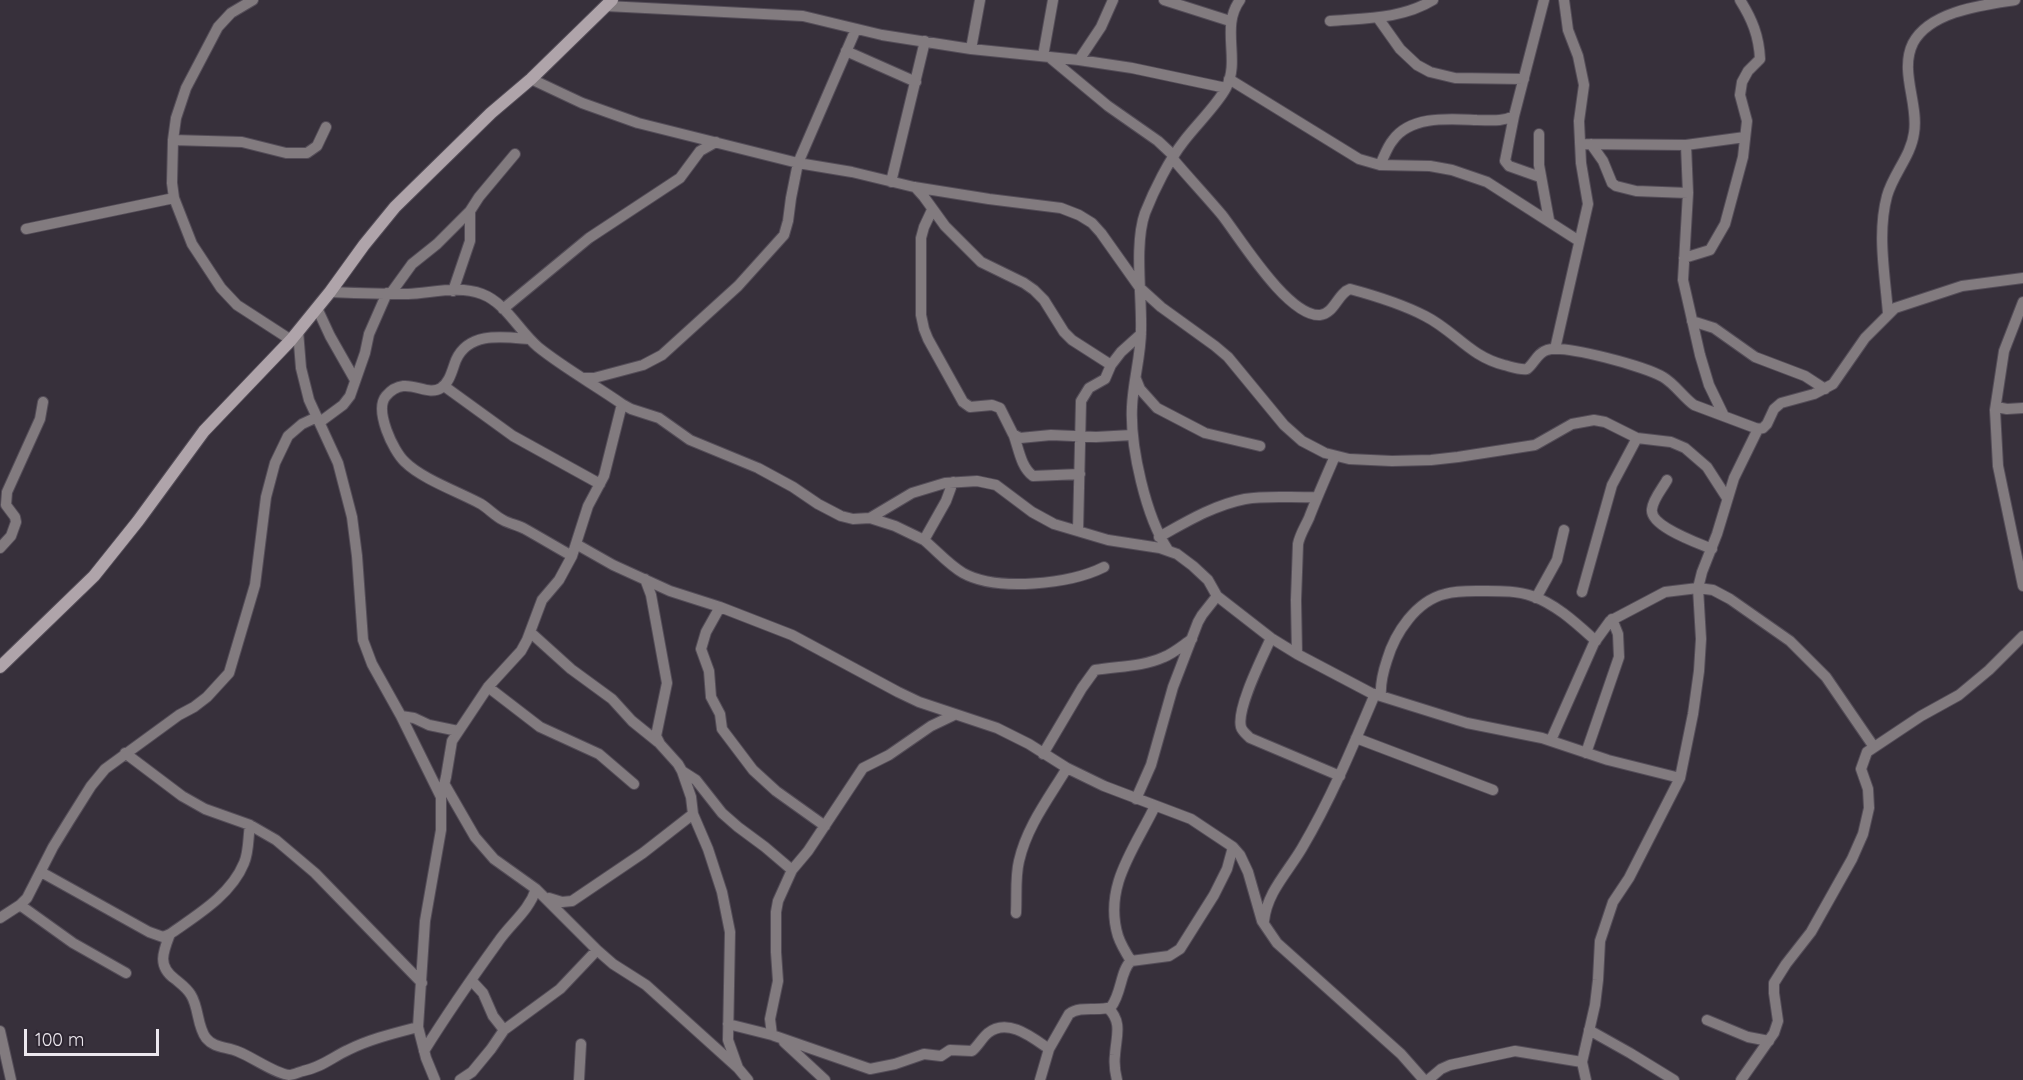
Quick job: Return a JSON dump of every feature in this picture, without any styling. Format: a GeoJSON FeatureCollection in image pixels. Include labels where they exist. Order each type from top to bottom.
{"type":"FeatureCollection","features":[{"type":"Feature","properties":{"kind":"main road"},"geometry":{"type":"LineString","coordinates":[[0,667],[94,576],[204,430],[294,335],[395,207],[609,3]]}},
{"type":"Feature","properties":{"kind":"street"},"geometry":{"type":"LineString","coordinates":[[253,0],[231,13],[218,27],[180,101],[173,140],[174,198],[192,243],[221,288],[237,305],[294,335],[309,400],[338,463],[352,518],[363,640],[372,664],[441,797]]}},
{"type":"Feature","properties":{"kind":"street"},"geometry":{"type":"LineString","coordinates":[[970,49],[980,0]]}},
{"type":"Feature","properties":{"kind":"street"},"geometry":{"type":"LineString","coordinates":[[1046,56],[1053,0]]}},
{"type":"Feature","properties":{"kind":"street"},"geometry":{"type":"LineString","coordinates":[[1080,60],[1101,27],[1113,0]]}},
{"type":"Feature","properties":{"kind":"street"},"geometry":{"type":"LineString","coordinates":[[1164,0],[1230,21]]}},
{"type":"Feature","properties":{"kind":"street"},"geometry":{"type":"LineString","coordinates":[[1168,550],[1153,524],[1132,435],[1132,410],[1141,334],[1142,222],[1151,198],[1183,142],[1228,83],[1232,64],[1230,21],[1240,0]]}},
{"type":"Feature","properties":{"kind":"street"},"geometry":{"type":"LineString","coordinates":[[1540,177],[1509,166],[1505,161],[1505,150],[1544,0]]}},
{"type":"Feature","properties":{"kind":"street"},"geometry":{"type":"LineString","coordinates":[[1555,349],[1588,204],[1586,144],[1579,121],[1584,85],[1578,56],[1568,30],[1564,0]]}},
{"type":"Feature","properties":{"kind":"street"},"geometry":{"type":"LineString","coordinates":[[1684,258],[1710,250],[1725,224],[1743,157],[1746,121],[1740,95],[1742,82],[1748,71],[1760,59],[1760,43],[1752,20],[1740,0]]}},
{"type":"Feature","properties":{"kind":"street"},"geometry":{"type":"LineString","coordinates":[[1888,314],[1884,267],[1884,212],[1888,194],[1914,134],[1914,103],[1909,60],[1914,43],[1924,30],[1945,16],[1988,2],[2015,0]]}},
{"type":"Feature","properties":{"kind":"street"},"geometry":{"type":"LineString","coordinates":[[1330,21],[1378,18],[1397,14],[1426,1]]}},
{"type":"Feature","properties":{"kind":"street"},"geometry":{"type":"LineString","coordinates":[[609,3],[803,16],[970,49],[1080,60],[1228,83],[1359,159],[1380,165],[1430,166],[1469,175],[1487,182],[1579,241]]}},
{"type":"Feature","properties":{"kind":"street"},"geometry":{"type":"LineString","coordinates":[[1378,18],[1400,49],[1417,65],[1430,72],[1455,78],[1524,80]]}},
{"type":"Feature","properties":{"kind":"street"},"geometry":{"type":"LineString","coordinates":[[584,378],[606,375],[655,359],[677,343],[738,286],[784,235],[798,163],[856,28]]}},
{"type":"Feature","properties":{"kind":"street"},"geometry":{"type":"LineString","coordinates":[[891,182],[925,41]]}},
{"type":"Feature","properties":{"kind":"street"},"geometry":{"type":"LineString","coordinates":[[846,51],[916,82]]}},
{"type":"Feature","properties":{"kind":"street"},"geometry":{"type":"LineString","coordinates":[[1046,56],[1108,106],[1158,141],[1223,217],[1264,273],[1286,296],[1312,314],[1322,315],[1345,290],[1350,289],[1422,314],[1441,325],[1469,349],[1500,364],[1527,369],[1542,353],[1555,349],[1590,354],[1656,373],[1666,379],[1694,405],[1758,429],[1767,424],[1780,403],[1826,389],[1833,384],[1864,338],[1895,308],[1962,286],[2023,278]]}},
{"type":"Feature","properties":{"kind":"street"},"geometry":{"type":"LineString","coordinates":[[531,79],[582,103],[628,119],[798,163],[852,172],[914,187],[1061,208],[1080,214],[1101,232],[1140,288],[1161,307],[1228,357],[1284,425],[1302,441],[1335,456],[1349,459],[1392,460],[1458,457],[1535,445],[1572,424],[1594,420],[1605,422],[1637,438],[1671,442],[1685,448],[1707,467],[1727,498]]}},
{"type":"Feature","properties":{"kind":"street"},"geometry":{"type":"LineString","coordinates":[[1380,165],[1394,138],[1417,124],[1449,119],[1496,121],[1514,116]]}},
{"type":"Feature","properties":{"kind":"street"},"geometry":{"type":"LineString","coordinates":[[173,140],[242,142],[286,153],[307,153],[317,146],[326,127]]}},
{"type":"Feature","properties":{"kind":"street"},"geometry":{"type":"LineString","coordinates":[[1539,134],[1540,177],[1549,220]]}},
{"type":"Feature","properties":{"kind":"street"},"geometry":{"type":"LineString","coordinates":[[1586,144],[1686,145],[1745,137]]}},
{"type":"Feature","properties":{"kind":"street"},"geometry":{"type":"LineString","coordinates":[[503,309],[589,238],[680,178],[700,151],[716,142]]}},
{"type":"Feature","properties":{"kind":"street"},"geometry":{"type":"LineString","coordinates":[[1586,144],[1603,162],[1612,183],[1616,186],[1636,191],[1688,193]]}},
{"type":"Feature","properties":{"kind":"street"},"geometry":{"type":"LineString","coordinates":[[1686,145],[1688,193],[1683,280],[1709,385],[1724,416]]}},
{"type":"Feature","properties":{"kind":"street"},"geometry":{"type":"LineString","coordinates":[[0,918],[20,906],[27,898],[53,847],[91,786],[105,769],[178,715],[200,702],[218,687],[229,673],[255,585],[266,497],[275,463],[288,436],[295,429],[318,420],[343,405],[350,396],[369,334],[389,293],[412,264],[470,211],[479,196],[515,154]]}},
{"type":"Feature","properties":{"kind":"street"},"geometry":{"type":"LineString","coordinates":[[914,187],[924,196],[945,226],[981,262],[1034,290],[1044,300],[1064,332],[1072,340],[1111,365]]}},
{"type":"Feature","properties":{"kind":"street"},"geometry":{"type":"LineString","coordinates":[[26,229],[174,198]]}},
{"type":"Feature","properties":{"kind":"street"},"geometry":{"type":"LineString","coordinates":[[932,210],[924,227],[920,248],[921,315],[928,339],[963,402],[969,407],[992,405],[1000,408],[1014,436],[1022,460],[1028,472],[1034,476],[1080,474]]}},
{"type":"Feature","properties":{"kind":"street"},"geometry":{"type":"LineString","coordinates":[[453,291],[470,241],[470,211]]}},
{"type":"Feature","properties":{"kind":"street"},"geometry":{"type":"LineString","coordinates":[[330,292],[472,291],[481,294],[503,309],[529,339],[546,353],[622,404],[659,418],[690,440],[758,468],[841,516],[853,519],[870,518],[895,526],[924,540],[965,574],[1011,584],[1036,584],[1082,576],[1104,567]]}},
{"type":"Feature","properties":{"kind":"street"},"geometry":{"type":"LineString","coordinates":[[2023,302],[2004,351],[1996,407],[1998,466],[2023,586]]}},
{"type":"Feature","properties":{"kind":"street"},"geometry":{"type":"LineString","coordinates":[[317,308],[330,336],[356,380]]}},
{"type":"Feature","properties":{"kind":"street"},"geometry":{"type":"LineString","coordinates":[[1692,321],[1714,328],[1755,357],[1805,376],[1826,389]]}},
{"type":"Feature","properties":{"kind":"street"},"geometry":{"type":"LineString","coordinates":[[1078,531],[1080,407],[1084,393],[1093,384],[1105,379],[1111,365],[1121,352],[1141,334]]}},
{"type":"Feature","properties":{"kind":"street"},"geometry":{"type":"LineString","coordinates":[[529,339],[492,337],[467,345],[460,352],[449,380],[444,386],[434,391],[408,386],[393,389],[383,400],[381,416],[404,462],[415,470],[484,505],[501,519],[525,529],[537,538],[572,556]]}},
{"type":"Feature","properties":{"kind":"street"},"geometry":{"type":"LineString","coordinates":[[1136,378],[1144,395],[1157,408],[1205,433],[1260,446]]}},
{"type":"Feature","properties":{"kind":"street"},"geometry":{"type":"LineString","coordinates":[[444,386],[513,436],[600,484]]}},
{"type":"Feature","properties":{"kind":"street"},"geometry":{"type":"LineString","coordinates":[[0,548],[16,528],[15,518],[6,505],[7,492],[40,419],[43,402]]}},
{"type":"Feature","properties":{"kind":"street"},"geometry":{"type":"LineString","coordinates":[[435,1080],[418,1028],[426,914],[441,830],[441,797],[450,748],[458,731],[488,687],[521,651],[542,600],[558,580],[572,556],[588,506],[600,484],[607,464],[622,404]]}},
{"type":"Feature","properties":{"kind":"street"},"geometry":{"type":"LineString","coordinates":[[1996,407],[2023,408]]}},
{"type":"Feature","properties":{"kind":"street"},"geometry":{"type":"LineString","coordinates":[[1586,1080],[1582,1062],[1598,980],[1600,941],[1607,915],[1680,778],[1700,671],[1698,588],[1734,478],[1758,429]]}},
{"type":"Feature","properties":{"kind":"street"},"geometry":{"type":"LineString","coordinates":[[1014,436],[1020,438],[1051,435],[1132,435]]}},
{"type":"Feature","properties":{"kind":"street"},"geometry":{"type":"LineString","coordinates":[[1582,592],[1612,485],[1637,438]]}},
{"type":"Feature","properties":{"kind":"street"},"geometry":{"type":"LineString","coordinates":[[1297,654],[1298,544],[1335,456]]}},
{"type":"Feature","properties":{"kind":"street"},"geometry":{"type":"LineString","coordinates":[[1667,480],[1654,502],[1652,516],[1664,526],[1712,549]]}},
{"type":"Feature","properties":{"kind":"street"},"geometry":{"type":"LineString","coordinates":[[870,518],[912,493],[953,482],[977,481],[996,485],[1032,512],[1054,524],[1120,543],[1168,550],[1178,554],[1208,580],[1217,596],[1271,638],[1297,654],[1378,695],[1467,723],[1551,740],[1586,753],[1680,778]]}},
{"type":"Feature","properties":{"kind":"street"},"geometry":{"type":"LineString","coordinates":[[924,540],[946,501],[953,482]]}},
{"type":"Feature","properties":{"kind":"street"},"geometry":{"type":"LineString","coordinates":[[1160,537],[1202,514],[1234,502],[1248,499],[1316,497]]}},
{"type":"Feature","properties":{"kind":"street"},"geometry":{"type":"LineString","coordinates":[[1536,598],[1557,560],[1564,530]]}},
{"type":"Feature","properties":{"kind":"street"},"geometry":{"type":"LineString","coordinates":[[576,544],[613,565],[670,591],[720,607],[792,635],[898,692],[954,715],[997,728],[1066,768],[1136,799],[1191,819],[1233,847],[1243,860],[1263,924],[1277,943],[1401,1054],[1426,1080],[1450,1065],[1515,1051],[1582,1062]]}},
{"type":"Feature","properties":{"kind":"street"},"geometry":{"type":"LineString","coordinates":[[645,579],[651,595],[667,683],[656,730],[660,744]]}},
{"type":"Feature","properties":{"kind":"street"},"geometry":{"type":"LineString","coordinates":[[1551,740],[1596,641],[1612,619],[1665,592],[1698,588],[1713,590],[1730,598],[1790,642],[1826,677],[1874,747]]}},
{"type":"Feature","properties":{"kind":"street"},"geometry":{"type":"LineString","coordinates":[[1263,924],[1268,901],[1302,849],[1378,695],[1391,648],[1398,633],[1427,601],[1444,594],[1460,592],[1505,591],[1536,598],[1551,605],[1596,641]]}},
{"type":"Feature","properties":{"kind":"street"},"geometry":{"type":"LineString","coordinates":[[1136,799],[1151,765],[1173,687],[1192,639],[1202,615],[1217,596]]}},
{"type":"Feature","properties":{"kind":"street"},"geometry":{"type":"LineString","coordinates":[[720,607],[706,632],[701,655],[709,671],[711,698],[720,714],[722,729],[753,770],[776,791],[825,826]]}},
{"type":"Feature","properties":{"kind":"street"},"geometry":{"type":"LineString","coordinates":[[1586,753],[1618,657],[1618,634],[1612,619]]}},
{"type":"Feature","properties":{"kind":"street"},"geometry":{"type":"LineString","coordinates":[[530,632],[571,669],[612,699],[632,721],[675,759],[682,771],[691,797],[693,814],[713,866],[728,922],[728,1040],[738,1068]]}},
{"type":"Feature","properties":{"kind":"street"},"geometry":{"type":"LineString","coordinates":[[1741,1080],[1769,1041],[1778,1021],[1774,983],[1811,932],[1852,860],[1863,834],[1869,808],[1868,789],[1861,769],[1868,752],[1921,716],[1959,694],[1989,670],[2023,636]]}},
{"type":"Feature","properties":{"kind":"street"},"geometry":{"type":"LineString","coordinates":[[1271,638],[1252,681],[1245,704],[1240,723],[1244,732],[1250,738],[1340,776]]}},
{"type":"Feature","properties":{"kind":"street"},"geometry":{"type":"LineString","coordinates":[[1043,753],[1095,670],[1143,664],[1167,656],[1192,639]]}},
{"type":"Feature","properties":{"kind":"street"},"geometry":{"type":"LineString","coordinates":[[488,687],[540,727],[599,754],[634,784]]}},
{"type":"Feature","properties":{"kind":"street"},"geometry":{"type":"LineString","coordinates":[[825,1080],[777,1037],[770,1019],[778,981],[775,944],[778,901],[792,870],[808,851],[863,768],[889,755],[931,726],[954,715]]}},
{"type":"Feature","properties":{"kind":"street"},"geometry":{"type":"LineString","coordinates":[[401,716],[458,731]]}},
{"type":"Feature","properties":{"kind":"street"},"geometry":{"type":"LineString","coordinates":[[1356,738],[1493,790]]}},
{"type":"Feature","properties":{"kind":"street"},"geometry":{"type":"LineString","coordinates":[[125,753],[182,796],[205,809],[250,825],[276,840],[315,873],[422,983]]}},
{"type":"Feature","properties":{"kind":"street"},"geometry":{"type":"LineString","coordinates":[[1016,913],[1019,861],[1027,837],[1036,817],[1066,768]]}},
{"type":"Feature","properties":{"kind":"street"},"geometry":{"type":"LineString","coordinates":[[682,771],[696,780],[722,813],[738,828],[792,870]]}},
{"type":"Feature","properties":{"kind":"street"},"geometry":{"type":"LineString","coordinates":[[444,785],[475,837],[501,866],[536,889],[597,950],[613,964],[646,985],[738,1068],[748,1080]]}},
{"type":"Feature","properties":{"kind":"street"},"geometry":{"type":"LineString","coordinates":[[1131,961],[1118,936],[1115,921],[1117,882],[1155,806]]}},
{"type":"Feature","properties":{"kind":"street"},"geometry":{"type":"LineString","coordinates":[[545,897],[562,902],[572,901],[643,853],[693,814]]}},
{"type":"Feature","properties":{"kind":"street"},"geometry":{"type":"LineString","coordinates":[[41,872],[149,932],[163,937],[218,898],[238,875],[245,861],[250,825]]}},
{"type":"Feature","properties":{"kind":"street"},"geometry":{"type":"LineString","coordinates":[[1040,1080],[1049,1048],[1069,1014],[1074,1010],[1111,1007],[1119,995],[1125,969],[1131,961],[1169,956],[1180,949],[1214,895],[1227,869],[1233,847]]}},
{"type":"Feature","properties":{"kind":"street"},"geometry":{"type":"LineString","coordinates":[[424,1051],[500,939],[528,906],[536,889]]}},
{"type":"Feature","properties":{"kind":"street"},"geometry":{"type":"LineString","coordinates":[[20,906],[73,943],[126,973]]}},
{"type":"Feature","properties":{"kind":"street"},"geometry":{"type":"LineString","coordinates":[[170,934],[163,952],[163,965],[171,976],[190,993],[198,1013],[200,1027],[208,1041],[220,1048],[236,1050],[294,1077],[325,1064],[348,1050],[397,1032],[418,1028]]}},
{"type":"Feature","properties":{"kind":"street"},"geometry":{"type":"LineString","coordinates":[[460,1080],[472,1072],[504,1030],[560,989],[597,950]]}},
{"type":"Feature","properties":{"kind":"street"},"geometry":{"type":"LineString","coordinates":[[471,980],[483,993],[493,1016],[504,1030]]}},
{"type":"Feature","properties":{"kind":"street"},"geometry":{"type":"LineString","coordinates":[[1108,1008],[1118,1023],[1115,1060],[1117,1080]]}},
{"type":"Feature","properties":{"kind":"street"},"geometry":{"type":"LineString","coordinates":[[1707,1020],[1748,1037],[1769,1041]]}},
{"type":"Feature","properties":{"kind":"street"},"geometry":{"type":"LineString","coordinates":[[728,1024],[777,1037],[870,1069],[924,1054],[941,1056],[950,1050],[972,1051],[988,1032],[1005,1028],[1022,1030],[1049,1048]]}},
{"type":"Feature","properties":{"kind":"street"},"geometry":{"type":"LineString","coordinates":[[1589,1030],[1674,1080]]}},
{"type":"Feature","properties":{"kind":"street"},"geometry":{"type":"LineString","coordinates":[[0,1031],[11,1080]]}},
{"type":"Feature","properties":{"kind":"street"},"geometry":{"type":"LineString","coordinates":[[579,1080],[581,1044]]}}]}
